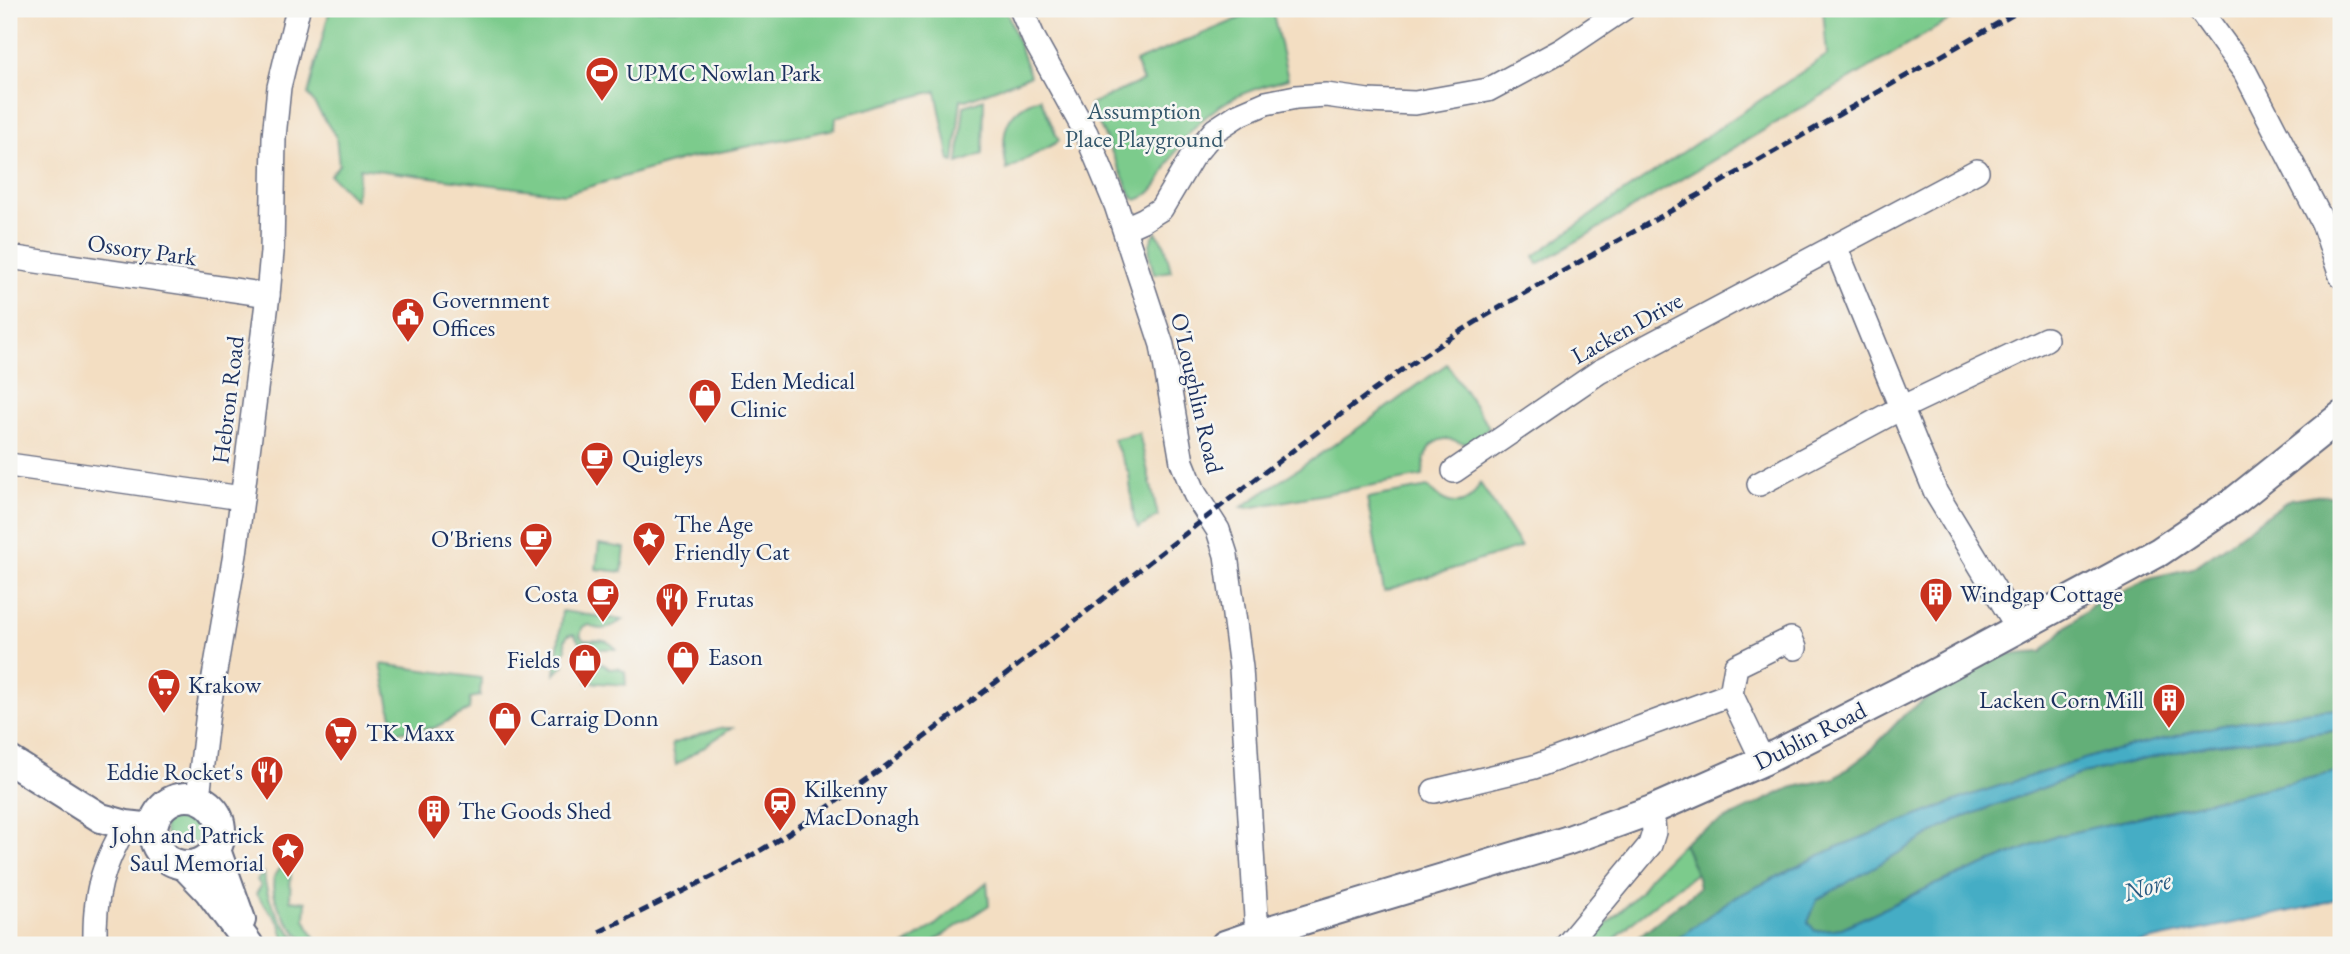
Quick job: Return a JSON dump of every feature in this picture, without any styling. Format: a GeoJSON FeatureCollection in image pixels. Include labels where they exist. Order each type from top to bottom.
{"type":"FeatureCollection","features":[{"type":"Feature","properties":{"kind":"main road","name":"Dublin Road"},"geometry":{"type":"LineString","coordinates":[[1225,945],[1566,841],[1651,810],[1763,761],[1925,678],[2159,552],[2236,500],[2341,416]]}},
{"type":"Feature","properties":{"kind":"main road"},"geometry":{"type":"LineString","coordinates":[[9,760],[101,818],[139,827],[154,840],[167,859],[184,865],[200,863],[209,858],[216,850],[222,830],[215,810],[198,798],[177,798],[168,802],[155,818],[139,827]]}},
{"type":"Feature","properties":{"kind":"main road"},"geometry":{"type":"LineString","coordinates":[[216,850],[250,945]]}},
{"type":"Feature","properties":{"kind":"main road"},"geometry":{"type":"LineString","coordinates":[[184,865],[208,890],[250,945]]}},
{"type":"Feature","properties":{"kind":"street","name":"Hebron Road"},"geometry":{"type":"LineString","coordinates":[[198,798],[208,712],[235,554],[268,295],[272,252],[274,137],[279,87],[298,9]]}},
{"type":"Feature","properties":{"kind":"street","name":"O'Loughlin Road"},"geometry":{"type":"LineString","coordinates":[[1021,9],[1086,133],[1125,228],[1162,345],[1182,462],[1195,494],[1218,530],[1226,555],[1241,668],[1257,934]]}},
{"type":"Feature","properties":{"kind":"street"},"geometry":{"type":"LineString","coordinates":[[1125,228],[1161,209],[1192,158],[1207,139],[1215,130],[1238,115],[1266,103],[1296,97],[1326,95],[1368,101],[1415,103],[1488,90],[1562,50],[1623,9]]}},
{"type":"Feature","properties":{"kind":"street"},"geometry":{"type":"LineString","coordinates":[[2199,9],[2245,72],[2323,223],[2341,276]]}},
{"type":"Feature","properties":{"kind":"street","name":"Lacken Drive"},"geometry":{"type":"LineString","coordinates":[[1454,471],[1599,372],[1977,172]]}},
{"type":"Feature","properties":{"kind":"street"},"geometry":{"type":"LineString","coordinates":[[1835,246],[1936,493],[2018,628]]}},
{"type":"Feature","properties":{"kind":"street","name":"Ossory Park"},"geometry":{"type":"LineString","coordinates":[[9,257],[268,295]]}},
{"type":"Feature","properties":{"kind":"street"},"geometry":{"type":"LineString","coordinates":[[1759,484],[1900,408],[2046,339]]}},
{"type":"Feature","properties":{"kind":"street"},"geometry":{"type":"LineString","coordinates":[[9,465],[242,498]]}},
{"type":"Feature","properties":{"kind":"street"},"geometry":{"type":"LineString","coordinates":[[1763,761],[1731,694],[1736,666],[1791,639],[1795,648]]}},
{"type":"Feature","properties":{"kind":"street"},"geometry":{"type":"LineString","coordinates":[[1434,791],[1534,766],[1731,694]]}},
{"type":"Feature","properties":{"kind":"street"},"geometry":{"type":"LineString","coordinates":[[1567,945],[1650,845],[1654,832],[1651,810]]}},
{"type":"Feature","properties":{"kind":"street"},"geometry":{"type":"LineString","coordinates":[[95,945],[100,878],[114,846],[139,827]]}},
{"type":"Feature","properties":{"kind":"green space","name":"UPMC Nowlan Park"},"geometry":{"type":"Polygon","coordinates":[[[330,9],[1006,9],[1030,76],[966,100],[961,99],[954,162],[950,161],[936,91],[836,117],[835,129],[685,159],[564,194],[360,168],[355,200],[330,175],[339,165],[336,137],[308,94],[330,9]]]}},
{"type":"Feature","properties":{"kind":"green space","name":"Assumption Place Playground"},"geometry":{"type":"Polygon","coordinates":[[[1262,9],[1272,9],[1288,79],[1236,97],[1209,114],[1183,141],[1155,187],[1136,200],[1132,197],[1090,104],[1143,81],[1135,62],[1262,9]]]}},
{"type":"Feature","properties":{"kind":"green space"},"geometry":{"type":"Polygon","coordinates":[[[1823,9],[1968,9],[1538,264],[1534,256],[1827,55],[1823,9]]]}},
{"type":"Feature","properties":{"kind":"green space"},"geometry":{"type":"Polygon","coordinates":[[[1040,98],[1059,141],[1007,170],[1004,146],[1011,117],[1028,103],[1040,98]]]}},
{"type":"Feature","properties":{"kind":"green space"},"geometry":{"type":"Polygon","coordinates":[[[984,99],[983,154],[958,163],[964,106],[984,99]]]}},
{"type":"Feature","properties":{"kind":"green space"},"geometry":{"type":"Polygon","coordinates":[[[1156,232],[1165,246],[1171,271],[1154,274],[1149,247],[1156,232]]]}},
{"type":"Feature","properties":{"kind":"green space"},"geometry":{"type":"Polygon","coordinates":[[[1447,364],[1489,427],[1467,444],[1447,439],[1433,444],[1425,459],[1423,476],[1242,507],[1357,429],[1447,364]]]}},
{"type":"Feature","properties":{"kind":"green space"},"geometry":{"type":"Polygon","coordinates":[[[1139,433],[1158,516],[1139,528],[1134,520],[1129,474],[1113,439],[1139,433]]]}},
{"type":"Feature","properties":{"kind":"green space"},"geometry":{"type":"Polygon","coordinates":[[[1480,483],[1521,547],[1384,591],[1367,498],[1428,487],[1442,499],[1456,503],[1469,498],[1480,483]]]}},
{"type":"Feature","properties":{"kind":"green space"},"geometry":{"type":"Polygon","coordinates":[[[2316,495],[2341,497],[2341,709],[2311,711],[2218,726],[2100,754],[1971,795],[1835,848],[1730,900],[1669,945],[1637,945],[1635,940],[1699,888],[1696,873],[1683,843],[1691,836],[1790,788],[1835,778],[1867,754],[1906,713],[1970,667],[2003,655],[2042,652],[2095,603],[2153,577],[2193,568],[2290,499],[2316,495]]]}},
{"type":"Feature","properties":{"kind":"green space"},"geometry":{"type":"Polygon","coordinates":[[[599,544],[625,548],[622,572],[596,569],[599,544]]]}},
{"type":"Feature","properties":{"kind":"green space"},"geometry":{"type":"Polygon","coordinates":[[[562,611],[623,620],[603,629],[583,626],[580,636],[584,640],[605,641],[616,649],[600,649],[581,655],[581,645],[574,634],[568,635],[561,659],[564,665],[555,674],[562,611]]]}},
{"type":"Feature","properties":{"kind":"green space"},"geometry":{"type":"Polygon","coordinates":[[[598,663],[625,672],[626,685],[587,682],[588,673],[598,663]]]}},
{"type":"Feature","properties":{"kind":"green space"},"geometry":{"type":"Polygon","coordinates":[[[381,664],[481,678],[480,696],[470,698],[469,710],[434,728],[395,732],[381,664]]]}},
{"type":"Feature","properties":{"kind":"green space"},"geometry":{"type":"Polygon","coordinates":[[[720,728],[732,728],[676,765],[672,744],[720,728]]]}},
{"type":"Feature","properties":{"kind":"green space"},"geometry":{"type":"Polygon","coordinates":[[[2341,730],[2341,771],[2057,836],[1934,885],[1842,928],[1815,931],[1808,922],[1816,900],[1956,820],[2083,773],[2208,745],[2341,730]]]}},
{"type":"Feature","properties":{"kind":"green space"},"geometry":{"type":"Polygon","coordinates":[[[184,806],[192,807],[198,812],[203,818],[203,834],[198,840],[192,845],[184,846],[176,845],[170,840],[165,834],[164,826],[165,818],[170,812],[176,807],[184,806]]]}},
{"type":"Feature","properties":{"kind":"green space"},"geometry":{"type":"Polygon","coordinates":[[[1683,843],[1696,873],[1633,921],[1609,945],[1585,945],[1640,892],[1649,877],[1683,843]]]}},
{"type":"Feature","properties":{"kind":"green space"},"geometry":{"type":"Polygon","coordinates":[[[291,863],[290,900],[306,902],[305,919],[318,945],[308,942],[298,934],[279,908],[274,894],[273,880],[279,870],[291,863]]]}},
{"type":"Feature","properties":{"kind":"green space"},"geometry":{"type":"Polygon","coordinates":[[[264,873],[268,894],[277,914],[290,932],[306,945],[286,945],[280,924],[256,894],[261,886],[257,880],[264,873]]]}},
{"type":"Feature","properties":{"kind":"green space"},"geometry":{"type":"Polygon","coordinates":[[[987,882],[989,905],[928,945],[905,945],[934,926],[987,882]]]}},
{"type":"Feature","properties":{"kind":"water","name":"Nore"},"geometry":{"type":"Polygon","coordinates":[[[2341,709],[2341,730],[2208,745],[2083,773],[1956,820],[1817,900],[1808,922],[1815,931],[1842,928],[1934,885],[2057,836],[2341,771],[2341,897],[2315,906],[2128,945],[1669,945],[1730,900],[1835,848],[1971,795],[2100,754],[2218,726],[2311,711],[2341,709]]]}},
{"type":"Feature","properties":{"kind":"railway"},"geometry":{"type":"LineString","coordinates":[[599,932],[737,864],[833,804],[958,712],[1290,452],[1395,375],[1461,331],[2023,9]]}},
{"type":"Feature","properties":{"kind":"place","name":"UPMC Nowlan Park"},"geometry":{"type":"Point","coordinates":[602,103]}},
{"type":"Feature","properties":{"kind":"place","name":"Government Offices"},"geometry":{"type":"Point","coordinates":[408,344]}},
{"type":"Feature","properties":{"kind":"place","name":"Eden Medical Clinic"},"geometry":{"type":"Point","coordinates":[705,425]}},
{"type":"Feature","properties":{"kind":"place","name":"Quigleys"},"geometry":{"type":"Point","coordinates":[597,488]}},
{"type":"Feature","properties":{"kind":"place","name":"The Age Friendly Cat"},"geometry":{"type":"Point","coordinates":[649,568]}},
{"type":"Feature","properties":{"kind":"place","name":"O'Briens"},"geometry":{"type":"Point","coordinates":[536,569]}},
{"type":"Feature","properties":{"kind":"place","name":"Costa"},"geometry":{"type":"Point","coordinates":[603,624]}},
{"type":"Feature","properties":{"kind":"place","name":"Windgap Cottage"},"geometry":{"type":"Point","coordinates":[1936,624]}},
{"type":"Feature","properties":{"kind":"place","name":"Frutas"},"geometry":{"type":"Point","coordinates":[672,629]}},
{"type":"Feature","properties":{"kind":"place","name":"Eason"},"geometry":{"type":"Point","coordinates":[683,687]}},
{"type":"Feature","properties":{"kind":"place","name":"Fields"},"geometry":{"type":"Point","coordinates":[585,690]}},
{"type":"Feature","properties":{"kind":"place","name":"Krakow"},"geometry":{"type":"Point","coordinates":[164,715]}},
{"type":"Feature","properties":{"kind":"place","name":"Lacken Corn Mill"},"geometry":{"type":"Point","coordinates":[2169,730]}},
{"type":"Feature","properties":{"kind":"place","name":"Carraig Donn"},"geometry":{"type":"Point","coordinates":[505,748]}},
{"type":"Feature","properties":{"kind":"place","name":"TK Maxx"},"geometry":{"type":"Point","coordinates":[341,763]}},
{"type":"Feature","properties":{"kind":"place","name":"Eddie Rocket's"},"geometry":{"type":"Point","coordinates":[267,802]}},
{"type":"Feature","properties":{"kind":"place","name":"Kilkenny MacDonagh"},"geometry":{"type":"Point","coordinates":[780,833]}},
{"type":"Feature","properties":{"kind":"place","name":"The Goods Shed"},"geometry":{"type":"Point","coordinates":[434,841]}},
{"type":"Feature","properties":{"kind":"place","name":"John and Patrick Saul Memorial"},"geometry":{"type":"Point","coordinates":[288,879]}}]}
